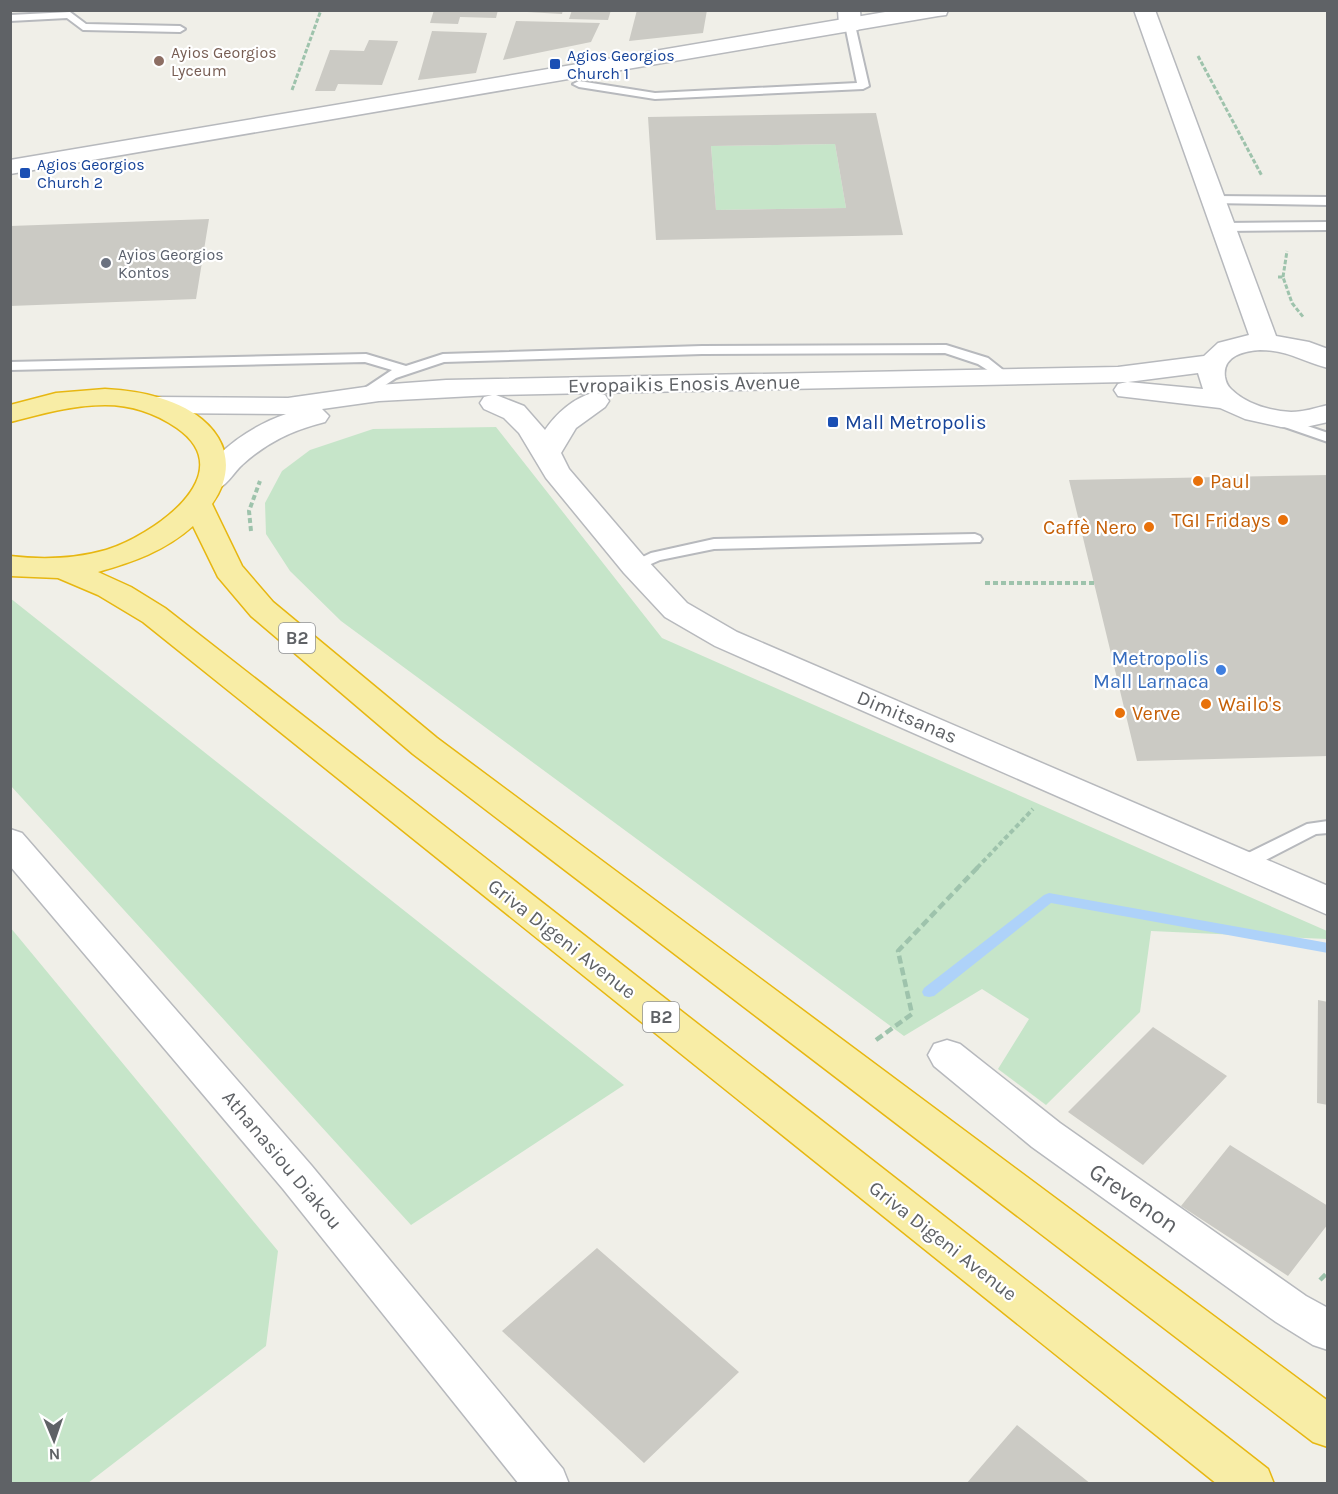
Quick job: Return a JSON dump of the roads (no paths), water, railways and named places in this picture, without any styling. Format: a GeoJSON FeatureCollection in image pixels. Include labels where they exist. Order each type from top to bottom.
{"type":"FeatureCollection","features":[{"type":"Feature","properties":{"kind":"highway","name":"B2"},"geometry":{"type":"LineString","coordinates":[[10,414],[32,407],[83,398],[125,399],[155,405],[183,418],[203,436],[213,457],[205,493],[229,570],[262,609],[425,746],[1328,1427]]}},
{"type":"Feature","properties":{"kind":"highway","name":"Griva Digeni Avenue"},"geometry":{"type":"LineString","coordinates":[[13,568],[60,568],[102,561],[141,548],[174,529],[205,493]]}},
{"type":"Feature","properties":{"kind":"highway","name":"Griva Digeni Avenue"},"geometry":{"type":"LineString","coordinates":[[60,568],[116,590],[154,615],[1252,1484]]}},
{"type":"Feature","properties":{"kind":"street"},"geometry":{"type":"LineString","coordinates":[[10,166],[850,18],[938,10]]}},
{"type":"Feature","properties":{"kind":"street"},"geometry":{"type":"LineString","coordinates":[[1144,10],[1265,342]]}},
{"type":"Feature","properties":{"kind":"street","name":"Evropaikis Enosis Avenue"},"geometry":{"type":"LineString","coordinates":[[155,405],[288,406],[364,395],[446,388],[1118,375],[1214,363],[1226,351],[1243,344],[1265,342],[1306,349],[1328,360]]}},
{"type":"Feature","properties":{"kind":"street"},"geometry":{"type":"LineString","coordinates":[[1214,363],[1211,373],[1215,387],[1227,400]]}},
{"type":"Feature","properties":{"kind":"street","name":"Evropaikis Enosis Avenue"},"geometry":{"type":"LineString","coordinates":[[205,493],[232,457],[248,443],[268,432],[310,416],[379,407],[595,401],[982,396],[1146,390],[1227,400],[1246,411],[1269,417],[1294,420],[1314,418],[1328,413]]}},
{"type":"Feature","properties":{"kind":"street"},"geometry":{"type":"LineString","coordinates":[[547,453],[557,429],[572,415],[595,401]]}},
{"type":"Feature","properties":{"kind":"street","name":"Dimitsanas"},"geometry":{"type":"LineString","coordinates":[[494,403],[514,412],[529,427],[547,453],[556,472],[635,566],[676,610],[726,639],[1059,782],[1328,902]]}},
{"type":"Feature","properties":{"kind":"street","name":"Athanasiou Diakou"},"geometry":{"type":"LineString","coordinates":[[10,842],[297,1177],[547,1484]]}},
{"type":"Feature","properties":{"kind":"street","name":"Grevenon"},"geometry":{"type":"LineString","coordinates":[[947,1055],[1046,1135],[1291,1309],[1328,1331]]}},
{"type":"Feature","properties":{"kind":"lane"},"geometry":{"type":"LineString","coordinates":[[10,18],[70,15],[83,27],[180,29]]}},
{"type":"Feature","properties":{"kind":"lane"},"geometry":{"type":"LineString","coordinates":[[579,84],[656,96],[863,86],[850,18]]}},
{"type":"Feature","properties":{"kind":"lane"},"geometry":{"type":"LineString","coordinates":[[1214,200],[1328,201]]}},
{"type":"Feature","properties":{"kind":"lane"},"geometry":{"type":"LineString","coordinates":[[1267,200],[1280,226]]}},
{"type":"Feature","properties":{"kind":"lane"},"geometry":{"type":"LineString","coordinates":[[1224,227],[1328,226]]}},
{"type":"Feature","properties":{"kind":"lane"},"geometry":{"type":"LineString","coordinates":[[364,395],[391,375],[443,357],[702,350],[945,349],[983,361],[1005,377]]}},
{"type":"Feature","properties":{"kind":"lane"},"geometry":{"type":"LineString","coordinates":[[10,366],[366,358],[406,370]]}},
{"type":"Feature","properties":{"kind":"lane"},"geometry":{"type":"LineString","coordinates":[[1269,417],[1328,438]]}},
{"type":"Feature","properties":{"kind":"lane"},"geometry":{"type":"LineString","coordinates":[[635,566],[666,553],[714,544],[975,539]]}},
{"type":"Feature","properties":{"kind":"lane"},"geometry":{"type":"LineString","coordinates":[[1244,863],[1313,828],[1328,827]]}},
{"type":"Feature","properties":{"kind":"waterway"},"geometry":{"type":"LineString","coordinates":[[929,992],[1049,898],[1328,948]]}},
{"type":"Feature","properties":{"kind":"place","name":"Ayios Georgios Lyceum"},"geometry":{"type":"Point","coordinates":[159,61]}},
{"type":"Feature","properties":{"kind":"place","name":"Agios Georgios Church 1"},"geometry":{"type":"Point","coordinates":[555,64]}},
{"type":"Feature","properties":{"kind":"place","name":"Agios Georgios Church 2"},"geometry":{"type":"Point","coordinates":[25,173]}},
{"type":"Feature","properties":{"kind":"place","name":"Ayios Georgios Kontos"},"geometry":{"type":"Point","coordinates":[106,263]}},
{"type":"Feature","properties":{"kind":"place","name":"Mall Metropolis"},"geometry":{"type":"Point","coordinates":[833,422]}},
{"type":"Feature","properties":{"kind":"place","name":"Paul"},"geometry":{"type":"Point","coordinates":[1198,481]}},
{"type":"Feature","properties":{"kind":"place","name":"TGI Fridays"},"geometry":{"type":"Point","coordinates":[1283,520]}},
{"type":"Feature","properties":{"kind":"place","name":"Caffè Nero"},"geometry":{"type":"Point","coordinates":[1149,527]}},
{"type":"Feature","properties":{"kind":"place","name":"Metropolis Mall Larnaca"},"geometry":{"type":"Point","coordinates":[1221,670]}},
{"type":"Feature","properties":{"kind":"place","name":"Wailo's"},"geometry":{"type":"Point","coordinates":[1206,704]}},
{"type":"Feature","properties":{"kind":"place","name":"Verve"},"geometry":{"type":"Point","coordinates":[1120,713]}}]}
